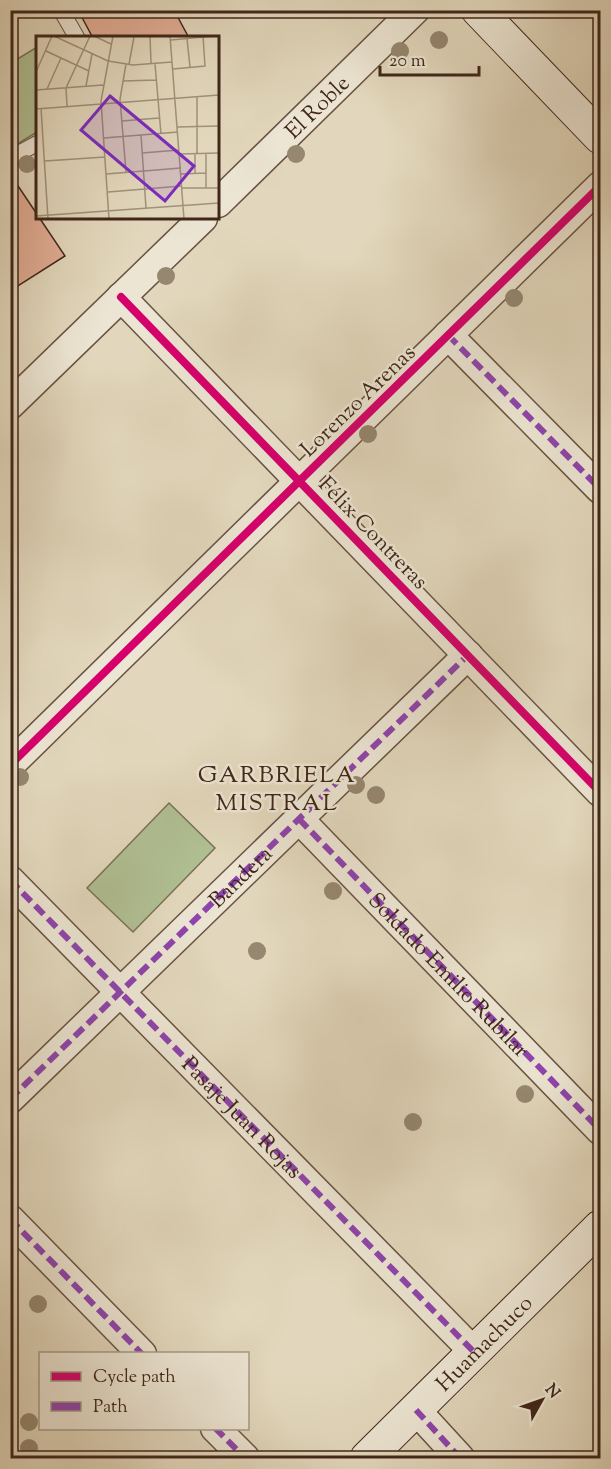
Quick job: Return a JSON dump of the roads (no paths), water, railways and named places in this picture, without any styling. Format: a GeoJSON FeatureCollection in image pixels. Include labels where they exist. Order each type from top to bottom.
{"type":"FeatureCollection","features":[{"type":"Feature","properties":{"kind":"street","name":"El Roble"},"geometry":{"type":"LineString","coordinates":[[219,202],[415,10]]}},
{"type":"Feature","properties":{"kind":"street"},"geometry":{"type":"LineString","coordinates":[[478,10],[600,137]]}},
{"type":"Feature","properties":{"kind":"street","name":"Lorenzo Arenas"},"geometry":{"type":"LineString","coordinates":[[10,765],[600,186]]}},
{"type":"Feature","properties":{"kind":"street"},"geometry":{"type":"LineString","coordinates":[[10,405],[202,219]]}},
{"type":"Feature","properties":{"kind":"street","name":"Félix Contreras"},"geometry":{"type":"LineString","coordinates":[[121,297],[600,792]]}},
{"type":"Feature","properties":{"kind":"street"},"geometry":{"type":"LineString","coordinates":[[448,335],[600,489]]}},
{"type":"Feature","properties":{"kind":"street","name":"Bandera"},"geometry":{"type":"LineString","coordinates":[[10,1099],[468,655]]}},
{"type":"Feature","properties":{"kind":"street","name":"Soldado Emilio Rubilar"},"geometry":{"type":"LineString","coordinates":[[299,819],[600,1130]]}},
{"type":"Feature","properties":{"kind":"street","name":"Pasaje Juan Rojas"},"geometry":{"type":"LineString","coordinates":[[10,880],[474,1352]]}},
{"type":"Feature","properties":{"kind":"street"},"geometry":{"type":"LineString","coordinates":[[10,1219],[141,1352]]}},
{"type":"Feature","properties":{"kind":"street","name":"Huamachuco"},"geometry":{"type":"LineString","coordinates":[[367,1458],[600,1227]]}},
{"type":"Feature","properties":{"kind":"street"},"geometry":{"type":"LineString","coordinates":[[416,1410],[460,1458]]}},
{"type":"Feature","properties":{"kind":"street"},"geometry":{"type":"LineString","coordinates":[[217,1430],[244,1458]]}},
{"type":"Feature","properties":{"kind":"lane"},"geometry":{"type":"LineString","coordinates":[[61,10],[76,36]]}},
{"type":"Feature","properties":{"kind":"lane"},"geometry":{"type":"LineString","coordinates":[[10,158],[36,144]]}},
{"type":"Feature","properties":{"kind":"district","name":"GARBRIELA MISTRAL"},"geometry":{"type":"Point","coordinates":[277,788]}}]}
